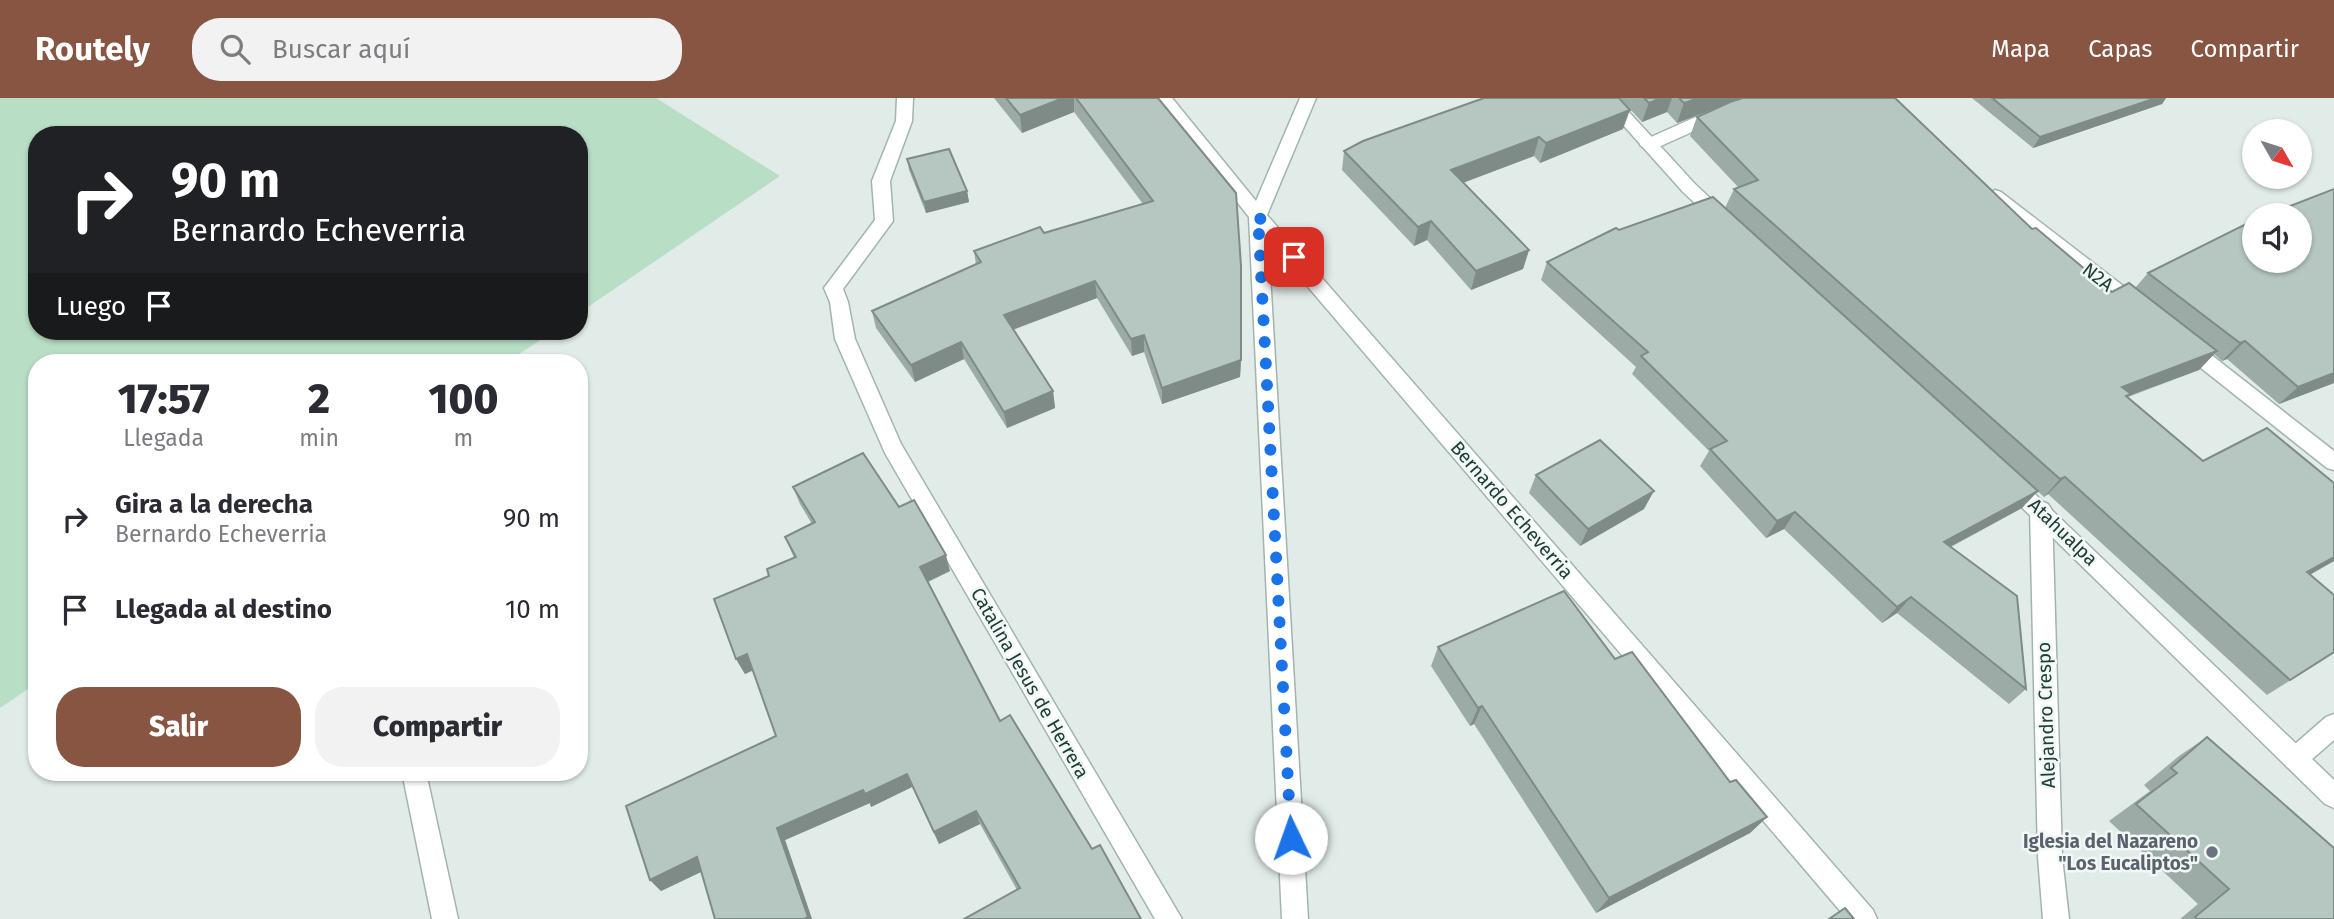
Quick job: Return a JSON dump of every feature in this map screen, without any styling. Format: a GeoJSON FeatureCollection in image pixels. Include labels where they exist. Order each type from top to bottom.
{"type":"FeatureCollection","features":[{"type":"Feature","properties":{"kind":"street","name":"Catalina Jesus de Herrera"},"geometry":{"type":"LineString","coordinates":[[905,98],[904,121],[881,181],[884,220],[833,288],[839,302],[845,338],[892,447],[1169,919]]}},
{"type":"Feature","properties":{"kind":"street","name":"Bernardo Echeverria"},"geometry":{"type":"LineString","coordinates":[[1163,98],[1258,216],[1864,919]]}},
{"type":"Feature","properties":{"kind":"street"},"geometry":{"type":"LineString","coordinates":[[1295,919],[1258,216],[1308,98]]}},
{"type":"Feature","properties":{"kind":"street"},"geometry":{"type":"LineString","coordinates":[[1607,98],[1689,188],[1739,234]]}},
{"type":"Feature","properties":{"kind":"street"},"geometry":{"type":"LineString","coordinates":[[1648,145],[1715,115],[1766,98]]}},
{"type":"Feature","properties":{"kind":"street","name":"N2A"},"geometry":{"type":"LineString","coordinates":[[1995,196],[2148,316]]}},
{"type":"Feature","properties":{"kind":"street"},"geometry":{"type":"LineString","coordinates":[[2170,333],[2334,461]]}},
{"type":"Feature","properties":{"kind":"street","name":"Atahualpa"},"geometry":{"type":"LineString","coordinates":[[1990,464],[2334,796]]}},
{"type":"Feature","properties":{"kind":"street","name":"Alejandro Crespo"},"geometry":{"type":"LineString","coordinates":[[2040,510],[2050,858],[2056,919]]}},
{"type":"Feature","properties":{"kind":"street"},"geometry":{"type":"LineString","coordinates":[[2295,759],[2334,725]]}},
{"type":"Feature","properties":{"kind":"street"},"geometry":{"type":"LineString","coordinates":[[416,781],[445,919]]}},
{"type":"Feature","properties":{"kind":"green space"},"geometry":{"type":"Polygon","coordinates":[[[0,98],[656,98],[780,176],[588,307],[588,126],[28,126],[28,340],[540,340],[519,354],[28,354],[28,689],[0,708],[0,98]]]}},
{"type":"Feature","properties":{"kind":"building"},"geometry":{"type":"Polygon","coordinates":[[[1006,98],[1063,98],[1020,115],[1006,98]]]}},
{"type":"Feature","properties":{"kind":"building"},"geometry":{"type":"Polygon","coordinates":[[[1076,98],[1158,98],[1236,193],[1241,266],[1241,360],[1162,388],[1144,335],[1131,339],[1095,281],[1004,315],[1053,391],[1004,412],[961,342],[911,365],[872,311],[981,262],[974,251],[1040,227],[1044,233],[1153,201],[1076,98]]]}},
{"type":"Feature","properties":{"kind":"building"},"geometry":{"type":"Polygon","coordinates":[[[1484,98],[1619,98],[1630,110],[1546,143],[1539,137],[1451,170],[1529,250],[1476,271],[1431,221],[1418,227],[1344,151],[1363,141],[1484,98]]]}},
{"type":"Feature","properties":{"kind":"building"},"geometry":{"type":"Polygon","coordinates":[[[1644,98],[1661,98],[1649,103],[1644,98]]]}},
{"type":"Feature","properties":{"kind":"building"},"geometry":{"type":"Polygon","coordinates":[[[1679,98],[1699,98],[1684,103],[1679,98]]]}},
{"type":"Feature","properties":{"kind":"building"},"geometry":{"type":"Polygon","coordinates":[[[1743,98],[1895,98],[2032,229],[2036,228],[2112,292],[2129,283],[2217,351],[2122,387],[2131,394],[2126,396],[2203,461],[2267,428],[2334,483],[2334,557],[2307,572],[2334,595],[2334,652],[2290,680],[2065,477],[2060,479],[1734,189],[1758,180],[1697,117],[1743,98]]]}},
{"type":"Feature","properties":{"kind":"building"},"geometry":{"type":"Polygon","coordinates":[[[1992,98],[2156,98],[2040,137],[1992,98]]]}},
{"type":"Feature","properties":{"kind":"building"},"geometry":{"type":"Polygon","coordinates":[[[949,149],[967,191],[924,202],[907,159],[949,149]]]}},
{"type":"Feature","properties":{"kind":"building"},"geometry":{"type":"Polygon","coordinates":[[[2334,189],[2334,373],[2298,387],[2245,341],[2240,343],[2148,273],[2242,226],[2242,273],[2312,273],[2312,203],[2298,203],[2334,189]]]}},
{"type":"Feature","properties":{"kind":"building"},"geometry":{"type":"Polygon","coordinates":[[[1713,197],[2038,491],[1944,542],[2017,596],[2026,689],[1911,597],[1897,607],[1795,512],[1777,521],[1710,449],[1727,441],[1641,356],[1648,352],[1547,262],[1616,228],[1619,230],[1713,197]]]}},
{"type":"Feature","properties":{"kind":"building"},"geometry":{"type":"Polygon","coordinates":[[[1600,440],[1654,491],[1588,529],[1536,475],[1600,440]]]}},
{"type":"Feature","properties":{"kind":"building"},"geometry":{"type":"Polygon","coordinates":[[[863,453],[899,507],[914,500],[946,555],[920,567],[1000,721],[1010,715],[1092,849],[1100,845],[1141,919],[964,919],[1020,888],[976,811],[934,832],[907,774],[865,794],[863,790],[777,828],[808,917],[804,919],[715,919],[697,857],[650,880],[626,806],[776,736],[747,654],[736,659],[714,599],[769,576],[767,569],[796,557],[785,537],[815,522],[793,487],[863,453]]]}},
{"type":"Feature","properties":{"kind":"building"},"geometry":{"type":"Polygon","coordinates":[[[1564,591],[1615,659],[1632,652],[1730,782],[1736,780],[1767,817],[1609,898],[1482,706],[1478,708],[1438,647],[1564,591]]]}},
{"type":"Feature","properties":{"kind":"building"},"geometry":{"type":"Polygon","coordinates":[[[2207,737],[2334,848],[2334,919],[2195,917],[2229,889],[2136,804],[2177,773],[2171,768],[2207,737]]]}},
{"type":"Feature","properties":{"kind":"building"},"geometry":{"type":"Polygon","coordinates":[[[1845,908],[1854,919],[1829,919],[1845,908]]]}},
{"type":"Feature","properties":{"kind":"place","name":"Iglesia del Nazareno \"Los Eucaliptos\""},"geometry":{"type":"Point","coordinates":[2212,852]}},
{"type":"Feature","properties":{"kind":"route"},"geometry":{"type":"LineString","coordinates":[[1291,838],[1258,216],[1294,257]]}}]}
